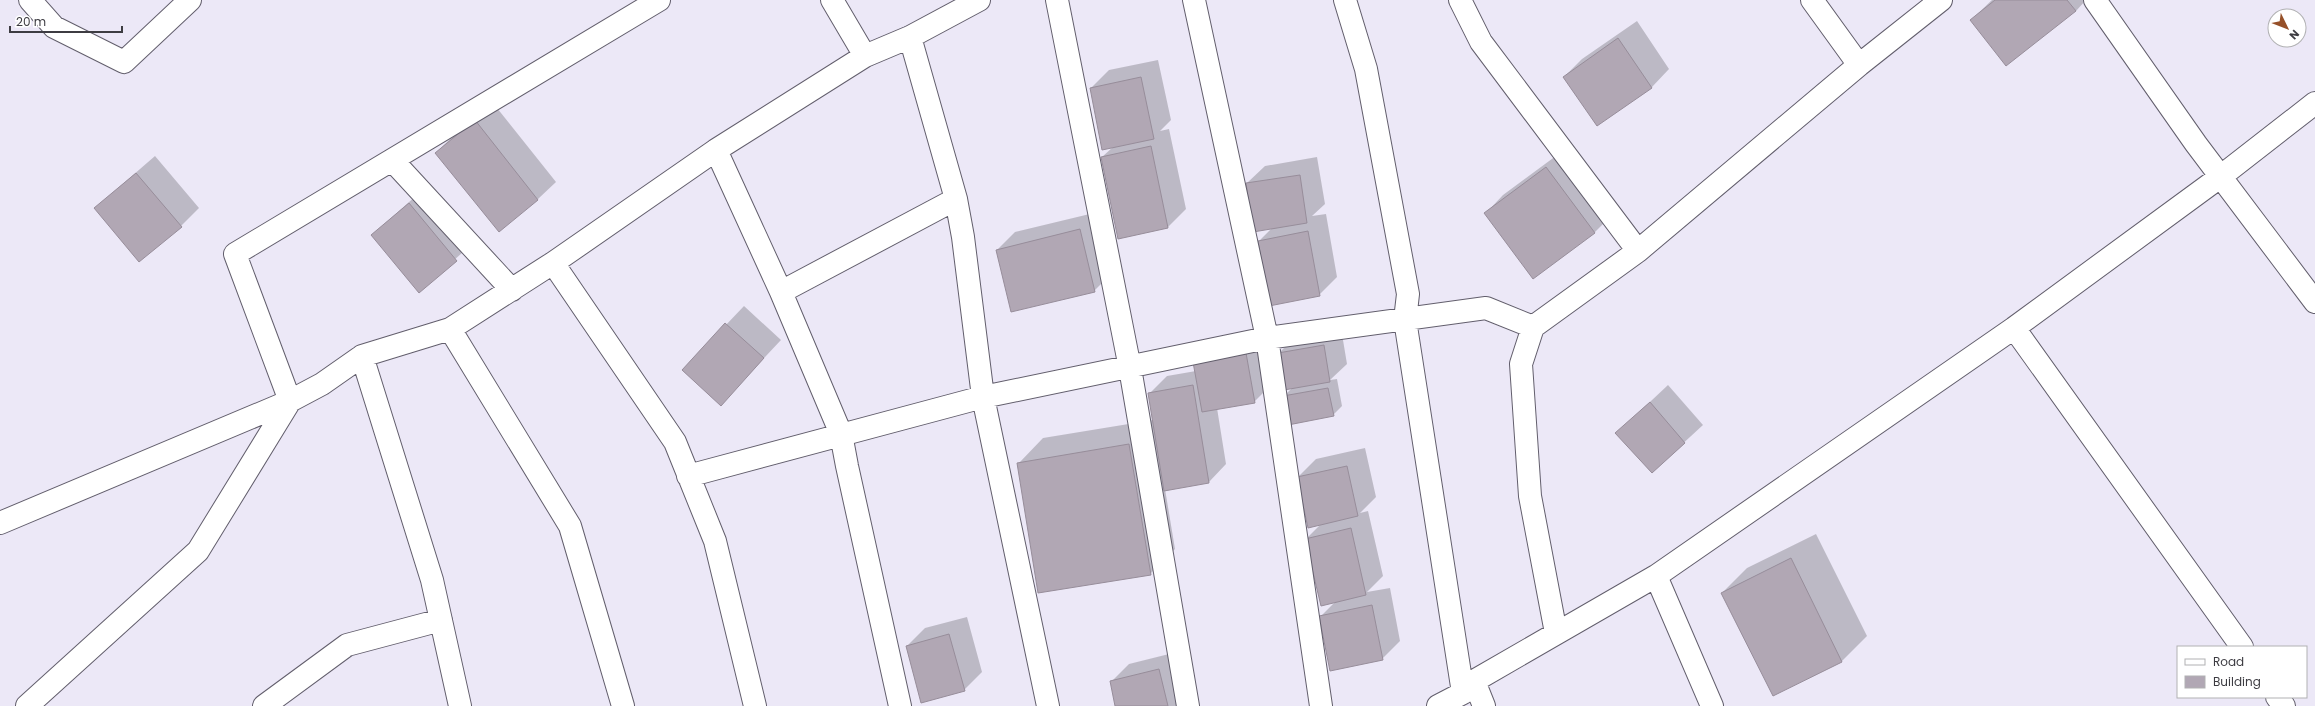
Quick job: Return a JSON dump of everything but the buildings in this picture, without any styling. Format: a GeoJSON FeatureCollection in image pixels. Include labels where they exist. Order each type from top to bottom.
{"type":"FeatureCollection","features":[{"type":"Feature","properties":{"kind":"street"},"geometry":{"type":"LineString","coordinates":[[30,0],[54,26],[124,62],[190,0]]}},
{"type":"Feature","properties":{"kind":"street"},"geometry":{"type":"LineString","coordinates":[[290,401],[235,254],[659,0]]}},
{"type":"Feature","properties":{"kind":"street"},"geometry":{"type":"LineString","coordinates":[[832,0],[865,56]]}},
{"type":"Feature","properties":{"kind":"street"},"geometry":{"type":"LineString","coordinates":[[0,523],[290,401],[322,384],[362,356],[450,329],[553,263],[716,150],[865,56],[910,37],[979,0]]}},
{"type":"Feature","properties":{"kind":"street"},"geometry":{"type":"LineString","coordinates":[[1057,0],[1130,368],[1188,706]]}},
{"type":"Feature","properties":{"kind":"street"},"geometry":{"type":"LineString","coordinates":[[1194,0],[1267,338],[1321,706]]}},
{"type":"Feature","properties":{"kind":"street"},"geometry":{"type":"LineString","coordinates":[[1345,0],[1368,76],[1408,294],[1405,320],[1469,687],[1484,706]]}},
{"type":"Feature","properties":{"kind":"street"},"geometry":{"type":"LineString","coordinates":[[1460,0],[1481,42],[1638,251]]}},
{"type":"Feature","properties":{"kind":"street"},"geometry":{"type":"LineString","coordinates":[[1812,0],[1859,65]]}},
{"type":"Feature","properties":{"kind":"street"},"geometry":{"type":"LineString","coordinates":[[1556,633],[1530,496],[1521,364],[1533,327],[1638,251],[1859,65],[1941,0]]}},
{"type":"Feature","properties":{"kind":"street"},"geometry":{"type":"LineString","coordinates":[[2095,0],[2220,177],[2315,302]]}},
{"type":"Feature","properties":{"kind":"street"},"geometry":{"type":"LineString","coordinates":[[910,37],[956,199],[963,237],[983,397],[1048,706]]}},
{"type":"Feature","properties":{"kind":"street"},"geometry":{"type":"LineString","coordinates":[[1438,706],[1556,633],[1656,576],[2014,328],[2220,177],[2315,104]]}},
{"type":"Feature","properties":{"kind":"street"},"geometry":{"type":"LineString","coordinates":[[716,150],[781,292],[841,434],[900,706]]}},
{"type":"Feature","properties":{"kind":"street"},"geometry":{"type":"LineString","coordinates":[[392,160],[512,290]]}},
{"type":"Feature","properties":{"kind":"street"},"geometry":{"type":"LineString","coordinates":[[781,292],[956,199]]}},
{"type":"Feature","properties":{"kind":"street"},"geometry":{"type":"LineString","coordinates":[[553,263],[675,442],[715,541],[755,706]]}},
{"type":"Feature","properties":{"kind":"street"},"geometry":{"type":"LineString","coordinates":[[688,476],[983,397],[1130,368],[1267,338],[1486,308],[1533,327]]}},
{"type":"Feature","properties":{"kind":"street"},"geometry":{"type":"LineString","coordinates":[[2014,328],[2241,646]]}},
{"type":"Feature","properties":{"kind":"street"},"geometry":{"type":"LineString","coordinates":[[450,329],[570,526],[623,706]]}},
{"type":"Feature","properties":{"kind":"street"},"geometry":{"type":"LineString","coordinates":[[362,356],[432,580],[460,706]]}},
{"type":"Feature","properties":{"kind":"street"},"geometry":{"type":"LineString","coordinates":[[27,706],[198,551],[290,401]]}},
{"type":"Feature","properties":{"kind":"street"},"geometry":{"type":"LineString","coordinates":[[1656,576],[1712,706]]}},
{"type":"Feature","properties":{"kind":"street"},"geometry":{"type":"LineString","coordinates":[[264,706],[347,645],[441,620]]}},
{"type":"Feature","properties":{"kind":"street"},"geometry":{"type":"LineString","coordinates":[[2278,698],[2284,706]]}}]}
